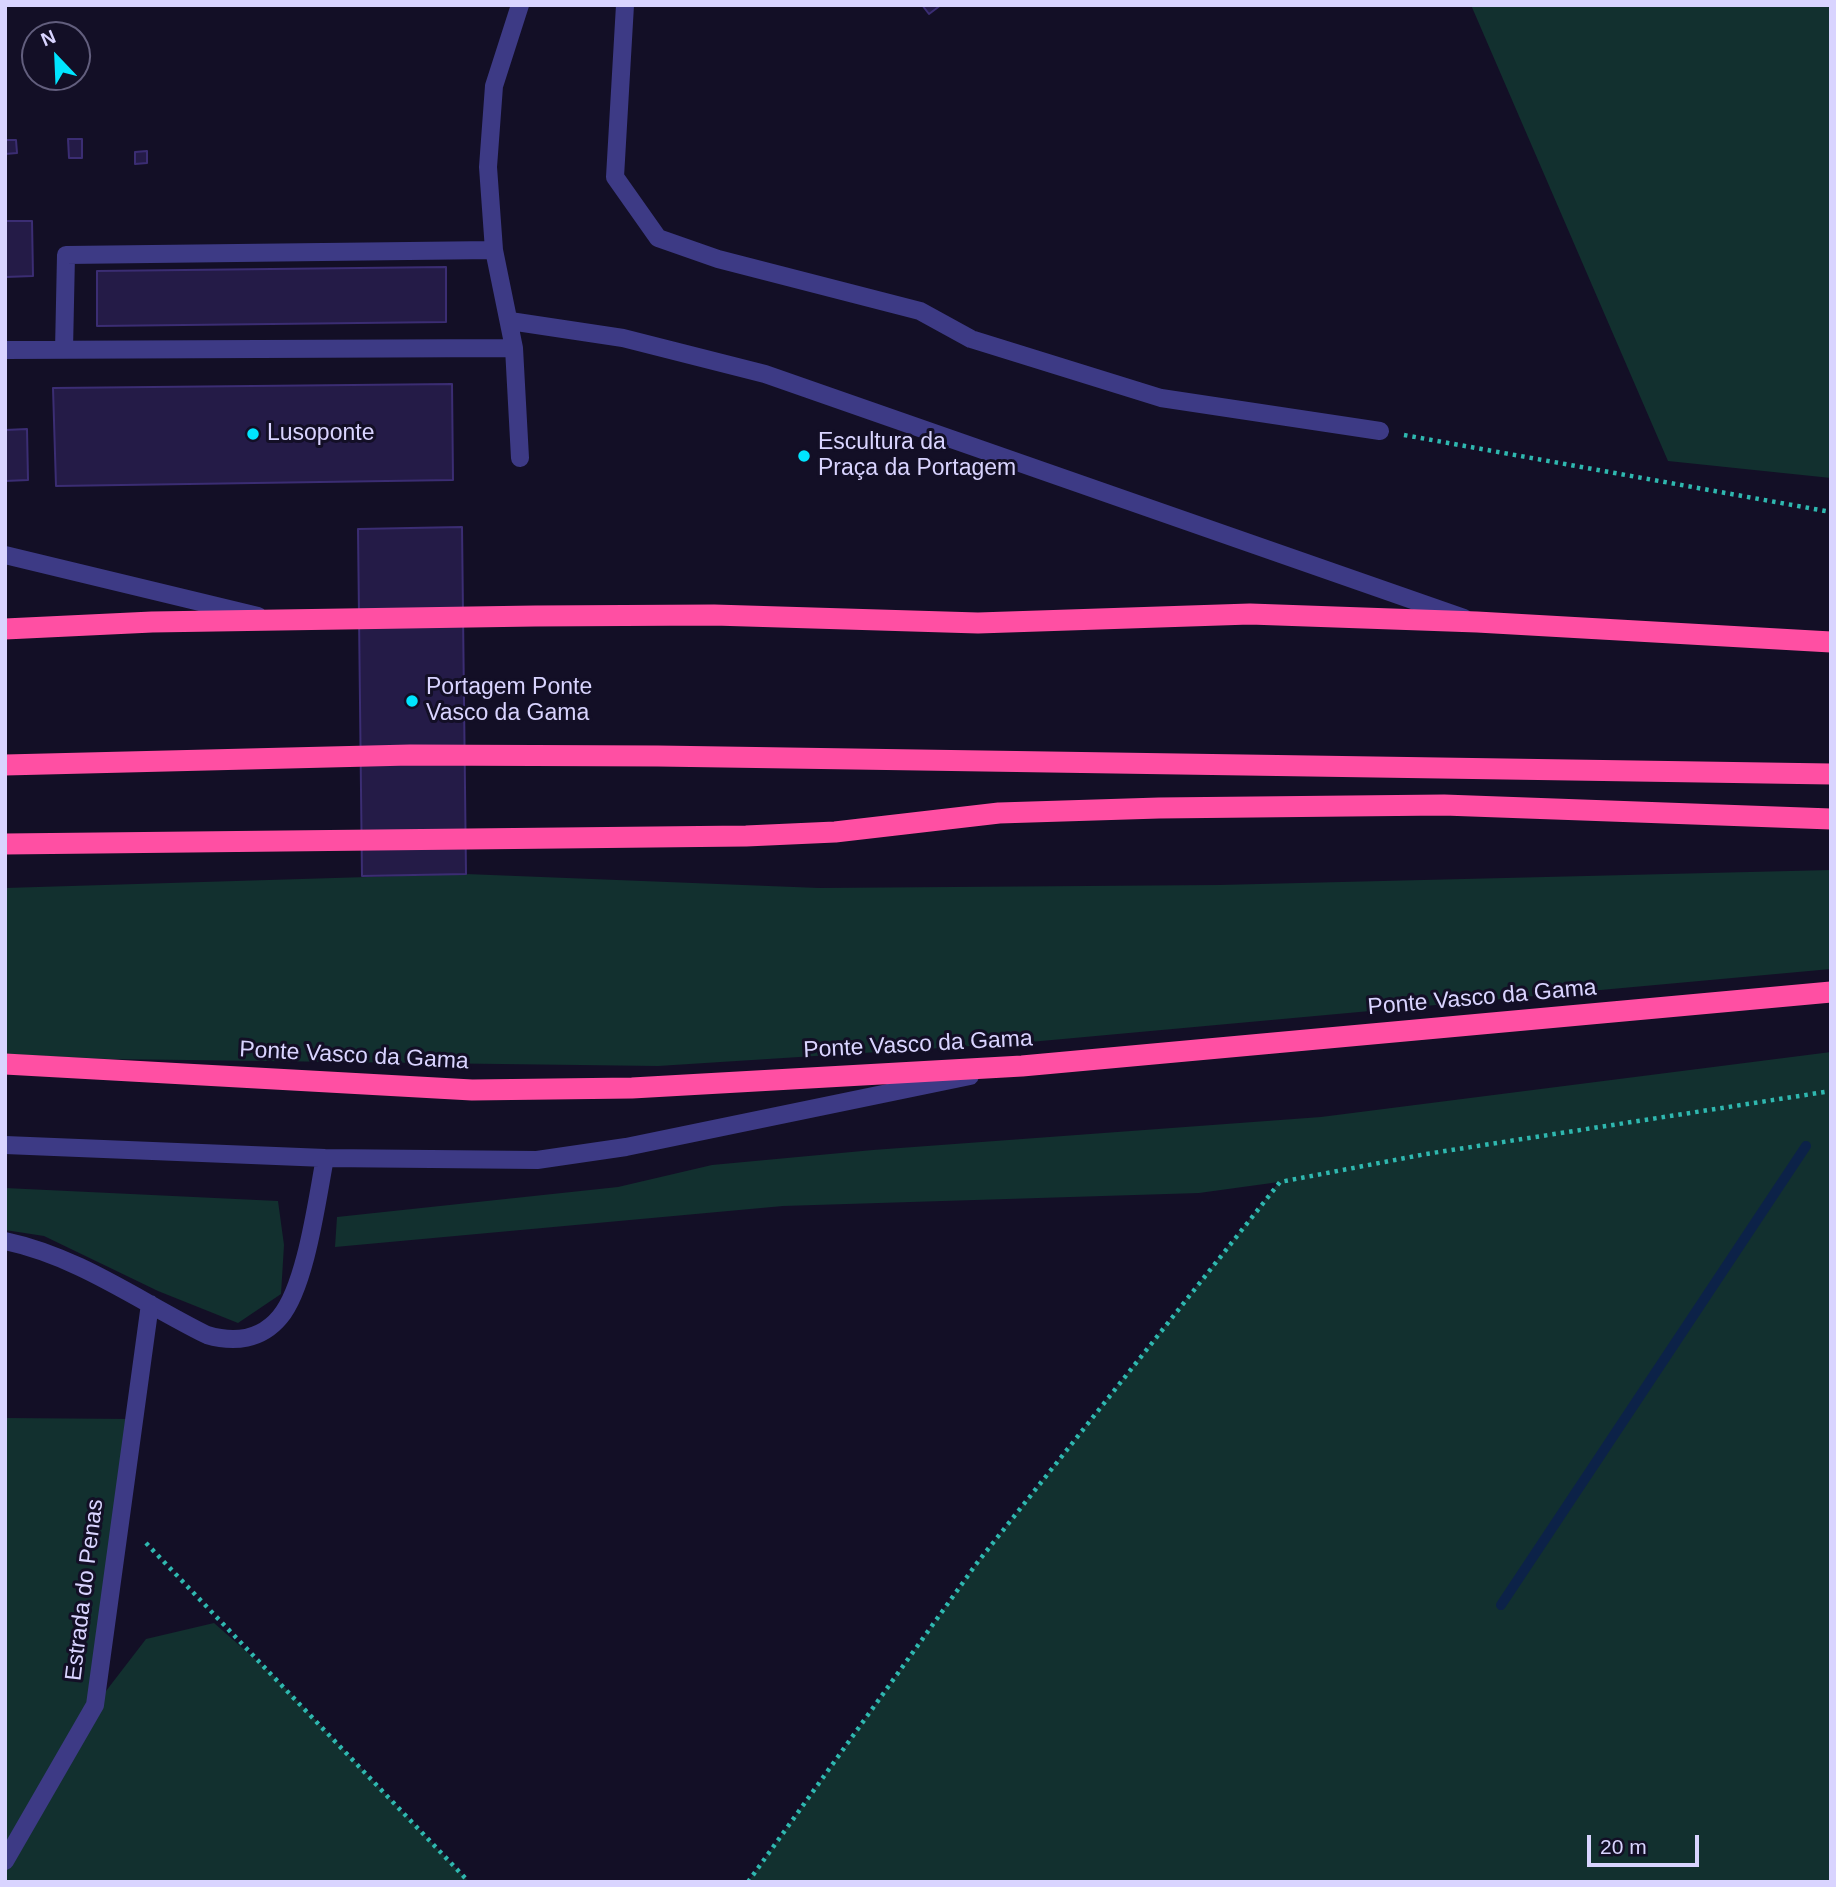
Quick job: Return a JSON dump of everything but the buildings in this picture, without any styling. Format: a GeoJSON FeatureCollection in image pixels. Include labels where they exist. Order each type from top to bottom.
{"type":"FeatureCollection","features":[{"type":"Feature","properties":{"kind":"highway"},"geometry":{"type":"LineString","coordinates":[[5,629],[152,622],[714,615],[978,623],[1209,614],[1477,622],[1831,642]]}},
{"type":"Feature","properties":{"kind":"highway"},"geometry":{"type":"LineString","coordinates":[[5,765],[410,755],[657,756],[1831,774]]}},
{"type":"Feature","properties":{"kind":"highway"},"geometry":{"type":"LineString","coordinates":[[5,844],[605,840],[794,835],[999,813],[1280,806],[1444,805],[1831,819]]}},
{"type":"Feature","properties":{"kind":"highway","name":"Ponte Vasco da Gama"},"geometry":{"type":"LineString","coordinates":[[5,1064],[472,1090],[632,1088],[1022,1066],[1831,992]]}},
{"type":"Feature","properties":{"kind":"street"},"geometry":{"type":"LineString","coordinates":[[520,5],[500,60],[490,117],[488,167],[494,250],[514,348],[520,458]]}},
{"type":"Feature","properties":{"kind":"street"},"geometry":{"type":"LineString","coordinates":[[625,5],[615,177],[658,238],[718,259],[920,311],[971,339],[1161,398],[1380,431]]}},
{"type":"Feature","properties":{"kind":"street"},"geometry":{"type":"LineString","coordinates":[[64,350],[66,254],[494,250]]}},
{"type":"Feature","properties":{"kind":"street"},"geometry":{"type":"LineString","coordinates":[[510,321],[623,338],[765,374],[1477,622]]}},
{"type":"Feature","properties":{"kind":"street"},"geometry":{"type":"LineString","coordinates":[[5,350],[514,348]]}},
{"type":"Feature","properties":{"kind":"street"},"geometry":{"type":"LineString","coordinates":[[5,555],[275,620]]}},
{"type":"Feature","properties":{"kind":"street"},"geometry":{"type":"LineString","coordinates":[[5,1145],[326,1158],[486,1161],[566,1158],[1022,1066]]}},
{"type":"Feature","properties":{"kind":"street"},"geometry":{"type":"LineString","coordinates":[[5,1241],[36,1248],[72,1263],[207,1335],[224,1340],[242,1340],[261,1333],[280,1317],[292,1294],[307,1246],[326,1158]]}},
{"type":"Feature","properties":{"kind":"street","name":"Estrada do Penas"},"geometry":{"type":"LineString","coordinates":[[5,1861],[94,1705],[150,1304]]}},
{"type":"Feature","properties":{"kind":"path"},"geometry":{"type":"LineString","coordinates":[[1380,431],[1831,512]]}},
{"type":"Feature","properties":{"kind":"path"},"geometry":{"type":"LineString","coordinates":[[748,1882],[977,1563],[1280,1182],[1426,1154],[1831,1091]]}},
{"type":"Feature","properties":{"kind":"path"},"geometry":{"type":"LineString","coordinates":[[119,1516],[469,1882]]}},
{"type":"Feature","properties":{"kind":"green space"},"geometry":{"type":"Polygon","coordinates":[[[1471,5],[1831,5],[1831,478],[1668,461],[1471,5]]]}},
{"type":"Feature","properties":{"kind":"green space"},"geometry":{"type":"Polygon","coordinates":[[[1831,870],[1831,969],[1019,1043],[658,1066],[108,1059],[5,1054],[5,888],[466,874],[819,888],[1219,885],[1831,870]]]}},
{"type":"Feature","properties":{"kind":"green space"},"geometry":{"type":"Polygon","coordinates":[[[1831,1052],[1831,1882],[748,1882],[977,1563],[1279,1182],[1199,1193],[783,1206],[335,1247],[337,1217],[618,1187],[712,1165],[873,1150],[1321,1117],[1831,1052]]]}},
{"type":"Feature","properties":{"kind":"green space"},"geometry":{"type":"Polygon","coordinates":[[[5,1188],[278,1201],[284,1245],[281,1294],[238,1323],[158,1291],[44,1236],[5,1230],[5,1188]]]}},
{"type":"Feature","properties":{"kind":"green space"},"geometry":{"type":"Polygon","coordinates":[[[5,1418],[132,1419],[96,1704],[146,1639],[214,1623],[272,1674],[469,1882],[5,1882],[5,1418]]]}},
{"type":"Feature","properties":{"kind":"waterway"},"geometry":{"type":"LineString","coordinates":[[1501,1605],[1806,1146]]}},
{"type":"Feature","properties":{"kind":"place","name":"Lusoponte"},"geometry":{"type":"Point","coordinates":[253,434]}},
{"type":"Feature","properties":{"kind":"place","name":"Escultura da Praça da Portagem"},"geometry":{"type":"Point","coordinates":[804,456]}},
{"type":"Feature","properties":{"kind":"place","name":"Portagem Ponte Vasco da Gama"},"geometry":{"type":"Point","coordinates":[412,701]}}]}
